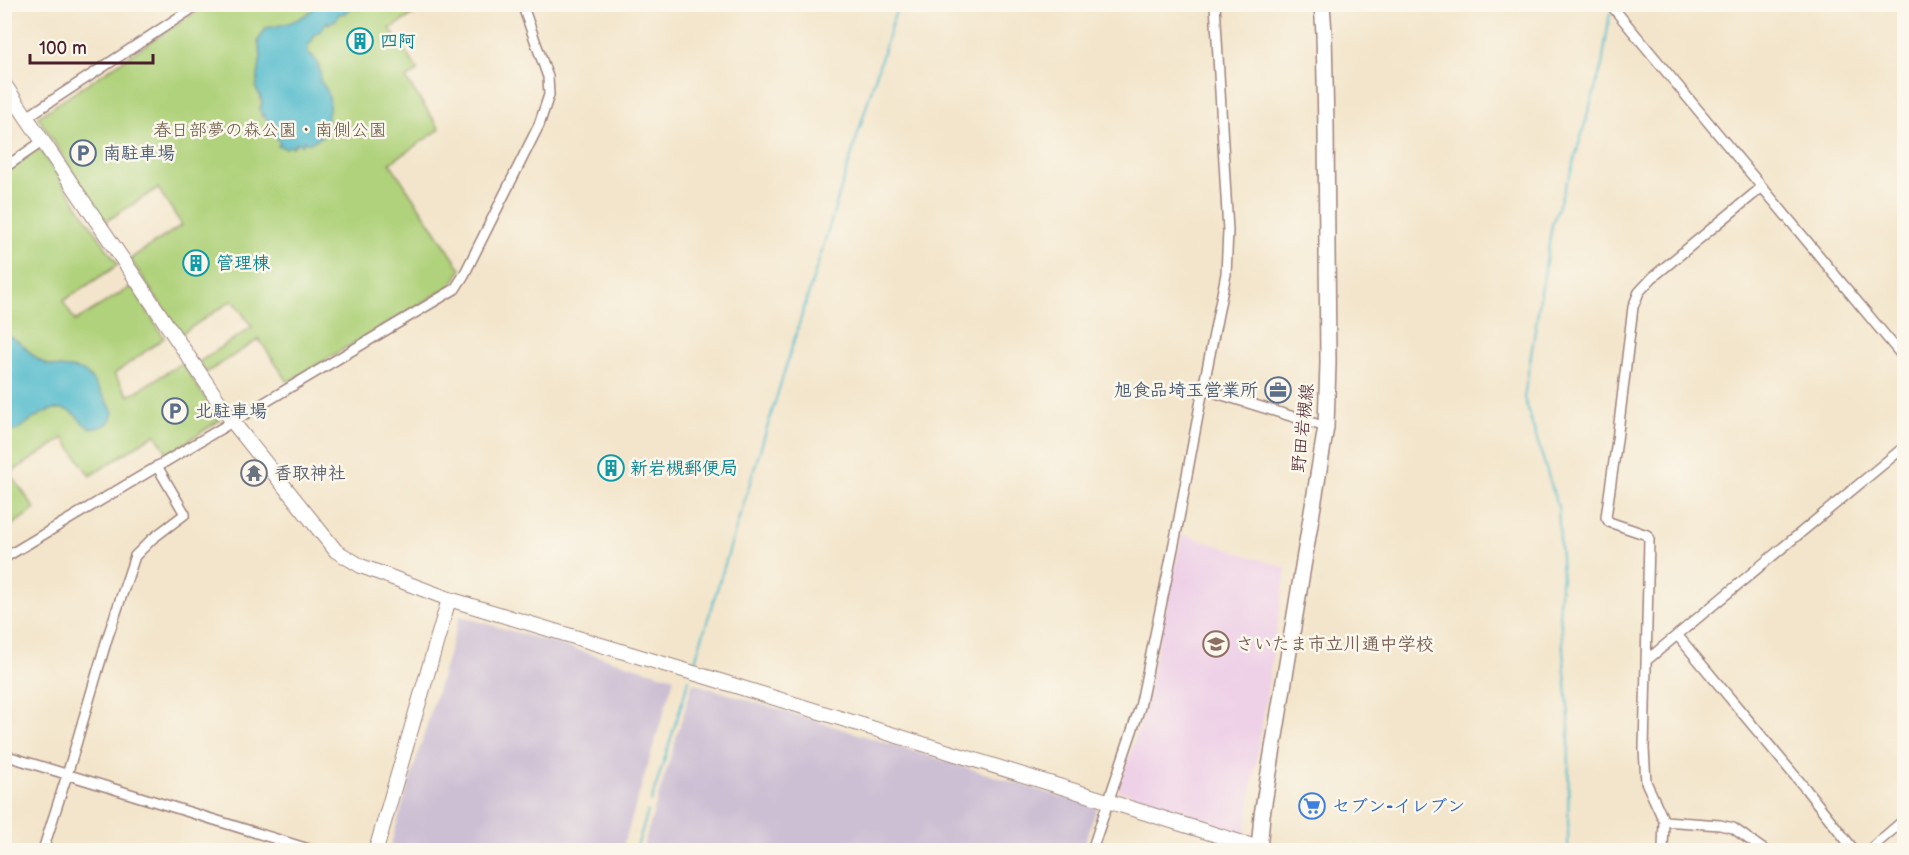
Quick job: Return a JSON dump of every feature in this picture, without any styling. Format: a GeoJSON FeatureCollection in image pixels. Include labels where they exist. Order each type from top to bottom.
{"type":"FeatureCollection","features":[{"type":"Feature","properties":{"kind":"main road","name":"野田岩槻線"},"geometry":{"type":"LineString","coordinates":[[1259,849],[1262,815],[1326,427],[1327,233],[1322,4]]}},
{"type":"Feature","properties":{"kind":"street"},"geometry":{"type":"LineString","coordinates":[[27,117],[199,4]]}},
{"type":"Feature","properties":{"kind":"street"},"geometry":{"type":"LineString","coordinates":[[4,558],[455,289],[530,142],[543,115],[549,95],[548,77],[522,4]]}},
{"type":"Feature","properties":{"kind":"street"},"geometry":{"type":"LineString","coordinates":[[1092,850],[1140,707],[1226,274],[1228,243],[1215,4]]}},
{"type":"Feature","properties":{"kind":"street"},"geometry":{"type":"LineString","coordinates":[[1610,4],[1761,188],[1905,357]]}},
{"type":"Feature","properties":{"kind":"street"},"geometry":{"type":"LineString","coordinates":[[4,84],[232,421],[336,551],[361,566],[449,599],[1110,801],[1259,849]]}},
{"type":"Feature","properties":{"kind":"street"},"geometry":{"type":"LineString","coordinates":[[4,168],[43,141]]}},
{"type":"Feature","properties":{"kind":"street"},"geometry":{"type":"LineString","coordinates":[[1663,850],[1664,821],[1646,782],[1644,722],[1649,539],[1647,535],[1609,522],[1606,517],[1633,307],[1639,292],[1653,277],[1761,188]]}},
{"type":"Feature","properties":{"kind":"street"},"geometry":{"type":"LineString","coordinates":[[1203,389],[1326,427]]}},
{"type":"Feature","properties":{"kind":"street"},"geometry":{"type":"LineString","coordinates":[[1647,660],[1905,447]]}},
{"type":"Feature","properties":{"kind":"street"},"geometry":{"type":"LineString","coordinates":[[43,850],[135,556],[152,539],[185,514],[157,466]]}},
{"type":"Feature","properties":{"kind":"street"},"geometry":{"type":"LineString","coordinates":[[376,850],[449,599]]}},
{"type":"Feature","properties":{"kind":"street"},"geometry":{"type":"LineString","coordinates":[[1678,636],[1854,850]]}},
{"type":"Feature","properties":{"kind":"street"},"geometry":{"type":"LineString","coordinates":[[4,755],[312,850]]}},
{"type":"Feature","properties":{"kind":"street"},"geometry":{"type":"LineString","coordinates":[[1869,850],[1905,820]]}},
{"type":"Feature","properties":{"kind":"street"},"geometry":{"type":"LineString","coordinates":[[1664,821],[1733,828],[1764,850]]}},
{"type":"Feature","properties":{"kind":"shaded area","name":"さいたま市立川通中学校"},"geometry":{"type":"Polygon","coordinates":[[[1182,534],[1286,568],[1245,834],[1118,790],[1141,721],[1182,534]]]}},
{"type":"Feature","properties":{"kind":"shaded area"},"geometry":{"type":"Polygon","coordinates":[[[460,616],[674,678],[622,850],[389,850],[460,616]]]}},
{"type":"Feature","properties":{"kind":"shaded area"},"geometry":{"type":"Polygon","coordinates":[[[693,683],[1097,808],[1082,850],[642,850],[693,683]]]}},
{"type":"Feature","properties":{"kind":"green space","name":"春日部夢の森公園・南側公園"},"geometry":{"type":"Polygon","coordinates":[[[206,5],[428,5],[390,29],[418,70],[406,79],[440,129],[390,163],[461,269],[452,285],[288,382],[259,339],[206,373],[199,362],[252,327],[233,300],[181,334],[130,259],[182,225],[158,188],[105,222],[38,117],[206,5]]]}},
{"type":"Feature","properties":{"kind":"green space"},"geometry":{"type":"Polygon","coordinates":[[[39,148],[118,265],[63,301],[75,321],[132,286],[164,338],[114,374],[129,396],[182,363],[220,420],[168,454],[155,434],[90,476],[64,438],[10,473],[35,509],[5,530],[5,170],[39,148]]]}},
{"type":"Feature","properties":{"kind":"water"},"geometry":{"type":"Polygon","coordinates":[[[317,4],[368,5],[339,14],[336,20],[329,25],[327,21],[308,45],[308,53],[318,65],[320,81],[325,87],[329,100],[323,136],[310,143],[303,141],[302,146],[297,142],[293,147],[278,146],[280,143],[272,128],[264,115],[262,117],[260,109],[262,103],[256,89],[261,56],[258,41],[266,28],[301,18],[317,4]]]}},
{"type":"Feature","properties":{"kind":"water"},"geometry":{"type":"Polygon","coordinates":[[[5,335],[16,340],[37,359],[47,364],[86,373],[113,412],[109,422],[103,426],[90,428],[70,411],[56,409],[38,416],[15,431],[5,427],[5,335]]]}},
{"type":"Feature","properties":{"kind":"waterway"},"geometry":{"type":"LineString","coordinates":[[694,664],[898,4]]}},
{"type":"Feature","properties":{"kind":"waterway"},"geometry":{"type":"LineString","coordinates":[[1569,178],[1602,65],[1610,13]]}},
{"type":"Feature","properties":{"kind":"waterway"},"geometry":{"type":"LineString","coordinates":[[1567,181],[1552,225],[1524,398],[1558,507],[1562,576],[1559,603],[1569,718],[1568,850]]}},
{"type":"Feature","properties":{"kind":"waterway"},"geometry":{"type":"LineString","coordinates":[[651,802],[689,680]]}},
{"type":"Feature","properties":{"kind":"waterway"},"geometry":{"type":"LineString","coordinates":[[636,850],[648,811]]}},
{"type":"Feature","properties":{"kind":"place","name":"四阿"},"geometry":{"type":"Point","coordinates":[360,41]}},
{"type":"Feature","properties":{"kind":"place","name":"南駐車場"},"geometry":{"type":"Point","coordinates":[83,153]}},
{"type":"Feature","properties":{"kind":"place","name":"管理棟"},"geometry":{"type":"Point","coordinates":[196,263]}},
{"type":"Feature","properties":{"kind":"place","name":"旭食品埼玉営業所"},"geometry":{"type":"Point","coordinates":[1278,390]}},
{"type":"Feature","properties":{"kind":"place","name":"北駐車場"},"geometry":{"type":"Point","coordinates":[175,411]}},
{"type":"Feature","properties":{"kind":"place","name":"新岩槻郵便局"},"geometry":{"type":"Point","coordinates":[611,468]}},
{"type":"Feature","properties":{"kind":"place","name":"香取神社"},"geometry":{"type":"Point","coordinates":[254,473]}},
{"type":"Feature","properties":{"kind":"place","name":"さいたま市立川通中学校"},"geometry":{"type":"Point","coordinates":[1216,644]}},
{"type":"Feature","properties":{"kind":"place","name":"セブン-イレブン"},"geometry":{"type":"Point","coordinates":[1312,806]}}]}
